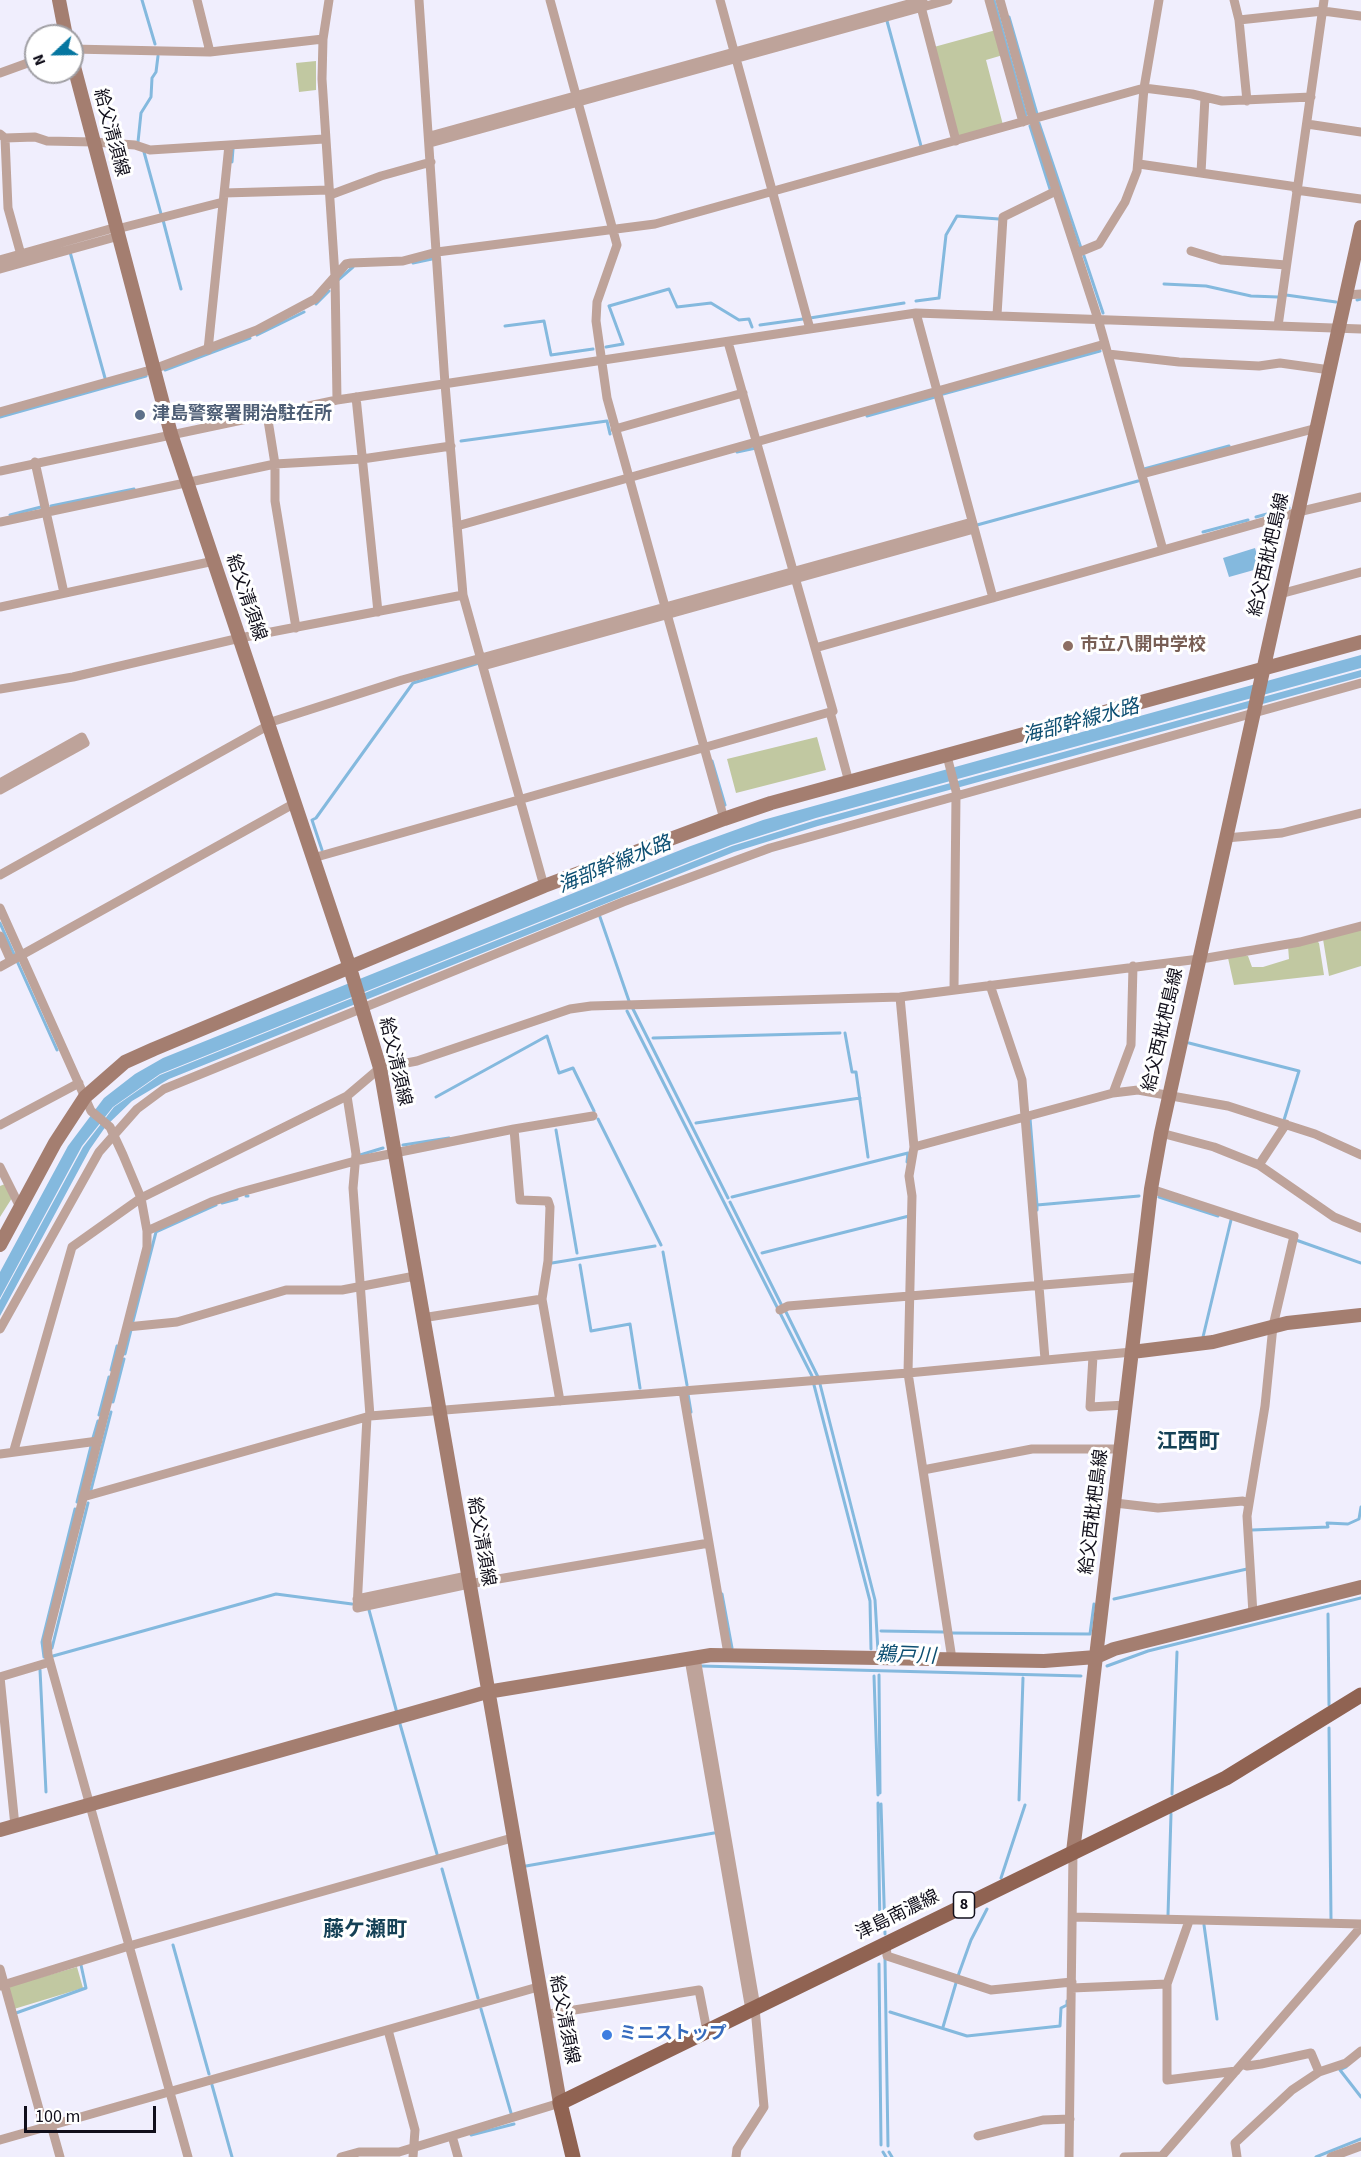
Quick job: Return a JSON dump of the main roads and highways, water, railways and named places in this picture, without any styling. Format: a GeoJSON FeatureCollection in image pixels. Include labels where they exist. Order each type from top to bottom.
{"type":"FeatureCollection","features":[{"type":"Feature","properties":{"kind":"main road"},"geometry":{"type":"LineString","coordinates":[[59,0],[64,24]]}},
{"type":"Feature","properties":{"kind":"main road","name":"給父清須線"},"geometry":{"type":"LineString","coordinates":[[79,84],[171,434],[352,973],[380,1068],[512,1838],[560,2103]]}},
{"type":"Feature","properties":{"kind":"main road","name":"給父西枇杷島線"},"geometry":{"type":"LineString","coordinates":[[1074,1852],[1151,1189],[1168,1093],[1361,227]]}},
{"type":"Feature","properties":{"kind":"main road"},"geometry":{"type":"LineString","coordinates":[[1,1240],[85,1097],[125,1062],[352,973],[544,886],[724,819],[849,782],[948,761],[1262,675],[1361,642]]}},
{"type":"Feature","properties":{"kind":"main road"},"geometry":{"type":"LineString","coordinates":[[1132,1352],[1213,1342],[1273,1326],[1361,1315]]}},
{"type":"Feature","properties":{"kind":"main road"},"geometry":{"type":"LineString","coordinates":[[0,1830],[487,1692],[728,1654],[1044,1661],[1096,1657],[1114,1649],[1361,1587]]}},
{"type":"Feature","properties":{"kind":"main road","name":"津島南濃線"},"geometry":{"type":"LineString","coordinates":[[560,2103],[1226,1778],[1361,1695]]}},
{"type":"Feature","properties":{"kind":"main road"},"geometry":{"type":"LineString","coordinates":[[560,2103],[573,2157]]}},
{"type":"Feature","properties":{"kind":"water"},"geometry":{"type":"Polygon","coordinates":[[[1255,548],[1261,568],[1229,577],[1223,558],[1255,548]]]}},
{"type":"Feature","properties":{"kind":"water"},"geometry":{"type":"Polygon","coordinates":[[[1361,655],[1361,668],[816,818],[731,845],[160,1074],[113,1107],[82,1146],[0,1298],[0,1272],[68,1146],[104,1098],[135,1074],[163,1058],[688,847],[763,820],[1361,655]]]}},
{"type":"Feature","properties":{"kind":"water"},"geometry":{"type":"Polygon","coordinates":[[[1361,670],[1361,677],[818,826],[734,852],[169,1079],[132,1101],[106,1126],[90,1149],[0,1316],[0,1300],[83,1147],[114,1107],[160,1075],[732,846],[816,820],[1361,670]]]}},
{"type":"Feature","properties":{"kind":"waterway"},"geometry":{"type":"LineString","coordinates":[[142,0],[155,44]]}},
{"type":"Feature","properties":{"kind":"waterway"},"geometry":{"type":"LineString","coordinates":[[994,0],[1026,115]]}},
{"type":"Feature","properties":{"kind":"waterway"},"geometry":{"type":"LineString","coordinates":[[1009,17],[1037,114]]}},
{"type":"Feature","properties":{"kind":"waterway"},"geometry":{"type":"LineString","coordinates":[[887,21],[921,146]]}},
{"type":"Feature","properties":{"kind":"waterway"},"geometry":{"type":"LineString","coordinates":[[138,142],[141,113],[151,97],[152,78],[156,72],[158,56]]}},
{"type":"Feature","properties":{"kind":"waterway"},"geometry":{"type":"LineString","coordinates":[[1039,123],[1081,248]]}},
{"type":"Feature","properties":{"kind":"waterway"},"geometry":{"type":"LineString","coordinates":[[1030,126],[1050,189]]}},
{"type":"Feature","properties":{"kind":"waterway"},"geometry":{"type":"LineString","coordinates":[[232,162],[233,149]]}},
{"type":"Feature","properties":{"kind":"waterway"},"geometry":{"type":"LineString","coordinates":[[144,152],[161,214]]}},
{"type":"Feature","properties":{"kind":"waterway"},"geometry":{"type":"LineString","coordinates":[[916,301],[939,298],[946,235],[957,216],[999,219]]}},
{"type":"Feature","properties":{"kind":"waterway"},"geometry":{"type":"LineString","coordinates":[[163,220],[181,289]]}},
{"type":"Feature","properties":{"kind":"waterway"},"geometry":{"type":"LineString","coordinates":[[70,252],[105,378]]}},
{"type":"Feature","properties":{"kind":"waterway"},"geometry":{"type":"LineString","coordinates":[[1084,256],[1103,313]]}},
{"type":"Feature","properties":{"kind":"waterway"},"geometry":{"type":"LineString","coordinates":[[413,263],[432,259]]}},
{"type":"Feature","properties":{"kind":"waterway"},"geometry":{"type":"LineString","coordinates":[[338,280],[353,267]]}},
{"type":"Feature","properties":{"kind":"waterway"},"geometry":{"type":"LineString","coordinates":[[1164,284],[1206,286],[1251,296],[1278,297]]}},
{"type":"Feature","properties":{"kind":"waterway"},"geometry":{"type":"LineString","coordinates":[[606,347],[623,344],[609,306],[669,289],[677,307],[711,303],[739,320],[749,319],[752,327]]}},
{"type":"Feature","properties":{"kind":"waterway"},"geometry":{"type":"LineString","coordinates":[[316,304],[329,291]]}},
{"type":"Feature","properties":{"kind":"waterway"},"geometry":{"type":"LineString","coordinates":[[1286,295],[1336,302]]}},
{"type":"Feature","properties":{"kind":"waterway"},"geometry":{"type":"LineString","coordinates":[[1357,300],[1361,299]]}},
{"type":"Feature","properties":{"kind":"waterway"},"geometry":{"type":"LineString","coordinates":[[810,318],[904,303]]}},
{"type":"Feature","properties":{"kind":"waterway"},"geometry":{"type":"LineString","coordinates":[[257,335],[304,312]]}},
{"type":"Feature","properties":{"kind":"waterway"},"geometry":{"type":"LineString","coordinates":[[760,325],[803,319]]}},
{"type":"Feature","properties":{"kind":"waterway"},"geometry":{"type":"LineString","coordinates":[[505,326],[544,321],[551,355],[593,349]]}},
{"type":"Feature","properties":{"kind":"waterway"},"geometry":{"type":"LineString","coordinates":[[165,370],[250,338]]}},
{"type":"Feature","properties":{"kind":"waterway"},"geometry":{"type":"LineString","coordinates":[[943,394],[1100,351]]}},
{"type":"Feature","properties":{"kind":"waterway"},"geometry":{"type":"LineString","coordinates":[[0,417],[146,376]]}},
{"type":"Feature","properties":{"kind":"waterway"},"geometry":{"type":"LineString","coordinates":[[867,416],[935,397]]}},
{"type":"Feature","properties":{"kind":"waterway"},"geometry":{"type":"LineString","coordinates":[[461,441],[607,421],[610,434]]}},
{"type":"Feature","properties":{"kind":"waterway"},"geometry":{"type":"LineString","coordinates":[[1144,469],[1229,446]]}},
{"type":"Feature","properties":{"kind":"waterway"},"geometry":{"type":"LineString","coordinates":[[737,452],[756,448]]}},
{"type":"Feature","properties":{"kind":"waterway"},"geometry":{"type":"LineString","coordinates":[[977,525],[1138,481]]}},
{"type":"Feature","properties":{"kind":"waterway"},"geometry":{"type":"LineString","coordinates":[[51,506],[134,489]]}},
{"type":"Feature","properties":{"kind":"waterway"},"geometry":{"type":"LineString","coordinates":[[10,515],[41,507]]}},
{"type":"Feature","properties":{"kind":"waterway"},"geometry":{"type":"LineString","coordinates":[[1256,517],[1289,508]]}},
{"type":"Feature","properties":{"kind":"waterway"},"geometry":{"type":"LineString","coordinates":[[1203,532],[1248,520]]}},
{"type":"Feature","properties":{"kind":"waterway"},"geometry":{"type":"LineString","coordinates":[[322,850],[312,820],[316,818],[413,683],[479,663]]}},
{"type":"Feature","properties":{"kind":"waterway"},"geometry":{"type":"LineString","coordinates":[[712,761],[725,805]]}},
{"type":"Feature","properties":{"kind":"waterway"},"geometry":{"type":"LineString","coordinates":[[600,917],[629,1001]]}},
{"type":"Feature","properties":{"kind":"waterway"},"geometry":{"type":"LineString","coordinates":[[0,923],[57,1050]]}},
{"type":"Feature","properties":{"kind":"waterway"},"geometry":{"type":"LineString","coordinates":[[632,1007],[728,1198]]}},
{"type":"Feature","properties":{"kind":"waterway"},"geometry":{"type":"LineString","coordinates":[[627,1011],[812,1376]]}},
{"type":"Feature","properties":{"kind":"waterway"},"geometry":{"type":"LineString","coordinates":[[653,1038],[840,1033]]}},
{"type":"Feature","properties":{"kind":"waterway"},"geometry":{"type":"LineString","coordinates":[[845,1033],[852,1072],[856,1072],[868,1157]]}},
{"type":"Feature","properties":{"kind":"waterway"},"geometry":{"type":"LineString","coordinates":[[436,1097],[547,1036],[559,1073],[573,1068],[594,1111]]}},
{"type":"Feature","properties":{"kind":"waterway"},"geometry":{"type":"LineString","coordinates":[[1189,1043],[1299,1071],[1284,1120]]}},
{"type":"Feature","properties":{"kind":"waterway"},"geometry":{"type":"LineString","coordinates":[[696,1123],[860,1098]]}},
{"type":"Feature","properties":{"kind":"waterway"},"geometry":{"type":"LineString","coordinates":[[1030,1118],[1037,1205]]}},
{"type":"Feature","properties":{"kind":"waterway"},"geometry":{"type":"LineString","coordinates":[[598,1119],[661,1245]]}},
{"type":"Feature","properties":{"kind":"waterway"},"geometry":{"type":"LineString","coordinates":[[556,1130],[577,1253]]}},
{"type":"Feature","properties":{"kind":"waterway"},"geometry":{"type":"LineString","coordinates":[[403,1145],[449,1138]]}},
{"type":"Feature","properties":{"kind":"waterway"},"geometry":{"type":"LineString","coordinates":[[360,1155],[383,1148]]}},
{"type":"Feature","properties":{"kind":"waterway"},"geometry":{"type":"LineString","coordinates":[[732,1197],[908,1153],[907,1162]]}},
{"type":"Feature","properties":{"kind":"waterway"},"geometry":{"type":"LineString","coordinates":[[1037,1210],[1037,1205],[1139,1196]]}},
{"type":"Feature","properties":{"kind":"waterway"},"geometry":{"type":"LineString","coordinates":[[1159,1197],[1218,1216]]}},
{"type":"Feature","properties":{"kind":"waterway"},"geometry":{"type":"LineString","coordinates":[[222,1203],[237,1199]]}},
{"type":"Feature","properties":{"kind":"waterway"},"geometry":{"type":"LineString","coordinates":[[730,1202],[782,1306]]}},
{"type":"Feature","properties":{"kind":"waterway"},"geometry":{"type":"LineString","coordinates":[[133,1321],[156,1232],[216,1205]]}},
{"type":"Feature","properties":{"kind":"waterway"},"geometry":{"type":"LineString","coordinates":[[762,1253],[909,1216]]}},
{"type":"Feature","properties":{"kind":"waterway"},"geometry":{"type":"LineString","coordinates":[[1203,1337],[1231,1220]]}},
{"type":"Feature","properties":{"kind":"waterway"},"geometry":{"type":"LineString","coordinates":[[1296,1240],[1361,1263]]}},
{"type":"Feature","properties":{"kind":"waterway"},"geometry":{"type":"LineString","coordinates":[[552,1263],[655,1246]]}},
{"type":"Feature","properties":{"kind":"waterway"},"geometry":{"type":"LineString","coordinates":[[663,1252],[687,1385]]}},
{"type":"Feature","properties":{"kind":"waterway"},"geometry":{"type":"LineString","coordinates":[[580,1265],[591,1331],[630,1324],[640,1388]]}},
{"type":"Feature","properties":{"kind":"waterway"},"geometry":{"type":"LineString","coordinates":[[785,1310],[818,1377]]}},
{"type":"Feature","properties":{"kind":"waterway"},"geometry":{"type":"LineString","coordinates":[[125,1354],[131,1330]]}},
{"type":"Feature","properties":{"kind":"waterway"},"geometry":{"type":"LineString","coordinates":[[111,1370],[117,1346]]}},
{"type":"Feature","properties":{"kind":"waterway"},"geometry":{"type":"LineString","coordinates":[[113,1402],[124,1359]]}},
{"type":"Feature","properties":{"kind":"waterway"},"geometry":{"type":"LineString","coordinates":[[99,1415],[109,1377]]}},
{"type":"Feature","properties":{"kind":"waterway"},"geometry":{"type":"LineString","coordinates":[[820,1384],[875,1600],[878,1651]]}},
{"type":"Feature","properties":{"kind":"waterway"},"geometry":{"type":"LineString","coordinates":[[814,1385],[870,1601],[871,1649]]}},
{"type":"Feature","properties":{"kind":"waterway"},"geometry":{"type":"LineString","coordinates":[[688,1394],[691,1412]]}},
{"type":"Feature","properties":{"kind":"waterway"},"geometry":{"type":"LineString","coordinates":[[91,1490],[111,1412]]}},
{"type":"Feature","properties":{"kind":"waterway"},"geometry":{"type":"LineString","coordinates":[[93,1438],[98,1421]]}},
{"type":"Feature","properties":{"kind":"waterway"},"geometry":{"type":"LineString","coordinates":[[77,1502],[91,1446]]}},
{"type":"Feature","properties":{"kind":"waterway"},"geometry":{"type":"LineString","coordinates":[[52,1648],[88,1503]]}},
{"type":"Feature","properties":{"kind":"waterway"},"geometry":{"type":"LineString","coordinates":[[1252,1530],[1328,1527],[1327,1523],[1348,1524],[1359,1519],[1361,1507]]}},
{"type":"Feature","properties":{"kind":"waterway"},"geometry":{"type":"LineString","coordinates":[[44,1657],[42,1642],[75,1509]]}},
{"type":"Feature","properties":{"kind":"waterway"},"geometry":{"type":"LineString","coordinates":[[1114,1599],[1247,1569]]}},
{"type":"Feature","properties":{"kind":"waterway"},"geometry":{"type":"LineString","coordinates":[[53,1656],[276,1594],[352,1604]]}},
{"type":"Feature","properties":{"kind":"waterway"},"geometry":{"type":"LineString","coordinates":[[722,1594],[732,1648]]}},
{"type":"Feature","properties":{"kind":"waterway","name":"鵜戸川"},"geometry":{"type":"LineString","coordinates":[[1107,1666],[1148,1651],[1361,1598]]}},
{"type":"Feature","properties":{"kind":"waterway"},"geometry":{"type":"LineString","coordinates":[[950,1633],[1090,1634],[1094,1604]]}},
{"type":"Feature","properties":{"kind":"waterway"},"geometry":{"type":"LineString","coordinates":[[369,1610],[397,1713]]}},
{"type":"Feature","properties":{"kind":"waterway"},"geometry":{"type":"LineString","coordinates":[[1328,1614],[1329,1705]]}},
{"type":"Feature","properties":{"kind":"waterway"},"geometry":{"type":"LineString","coordinates":[[881,1631],[944,1632]]}},
{"type":"Feature","properties":{"kind":"waterway"},"geometry":{"type":"LineString","coordinates":[[1172,1794],[1177,1652]]}},
{"type":"Feature","properties":{"kind":"waterway","name":"鵜戸川"},"geometry":{"type":"LineString","coordinates":[[701,1666],[1081,1676]]}},
{"type":"Feature","properties":{"kind":"waterway"},"geometry":{"type":"LineString","coordinates":[[40,1670],[46,1792]]}},
{"type":"Feature","properties":{"kind":"waterway"},"geometry":{"type":"LineString","coordinates":[[879,1675],[880,1793]]}},
{"type":"Feature","properties":{"kind":"waterway"},"geometry":{"type":"LineString","coordinates":[[874,1676],[878,1795]]}},
{"type":"Feature","properties":{"kind":"waterway"},"geometry":{"type":"LineString","coordinates":[[1019,1800],[1023,1678]]}},
{"type":"Feature","properties":{"kind":"waterway"},"geometry":{"type":"LineString","coordinates":[[400,1724],[437,1854]]}},
{"type":"Feature","properties":{"kind":"waterway"},"geometry":{"type":"LineString","coordinates":[[1329,1728],[1331,1919]]}},
{"type":"Feature","properties":{"kind":"waterway"},"geometry":{"type":"LineString","coordinates":[[878,1803],[880,1930]]}},
{"type":"Feature","properties":{"kind":"waterway"},"geometry":{"type":"LineString","coordinates":[[881,1804],[885,1934]]}},
{"type":"Feature","properties":{"kind":"waterway"},"geometry":{"type":"LineString","coordinates":[[1001,1878],[1025,1805]]}},
{"type":"Feature","properties":{"kind":"waterway"},"geometry":{"type":"LineString","coordinates":[[1168,1915],[1171,1814]]}},
{"type":"Feature","properties":{"kind":"waterway"},"geometry":{"type":"LineString","coordinates":[[526,1866],[714,1833]]}},
{"type":"Feature","properties":{"kind":"waterway"},"geometry":{"type":"LineString","coordinates":[[442,1869],[478,1998]]}},
{"type":"Feature","properties":{"kind":"waterway"},"geometry":{"type":"LineString","coordinates":[[958,1976],[971,1940],[987,1909]]}},
{"type":"Feature","properties":{"kind":"waterway"},"geometry":{"type":"LineString","coordinates":[[1204,1925],[1217,2019]]}},
{"type":"Feature","properties":{"kind":"waterway"},"geometry":{"type":"LineString","coordinates":[[173,1945],[209,2074]]}},
{"type":"Feature","properties":{"kind":"waterway"},"geometry":{"type":"LineString","coordinates":[[885,1959],[888,2146]]}},
{"type":"Feature","properties":{"kind":"waterway"},"geometry":{"type":"LineString","coordinates":[[879,1964],[881,2145]]}},
{"type":"Feature","properties":{"kind":"waterway"},"geometry":{"type":"LineString","coordinates":[[16,2013],[86,1988],[81,1965]]}},
{"type":"Feature","properties":{"kind":"waterway"},"geometry":{"type":"LineString","coordinates":[[943,2027],[956,1983]]}},
{"type":"Feature","properties":{"kind":"waterway"},"geometry":{"type":"LineString","coordinates":[[890,2012],[967,2036],[1060,2026],[1061,2008],[1067,2005],[1067,2001]]}},
{"type":"Feature","properties":{"kind":"waterway"},"geometry":{"type":"LineString","coordinates":[[481,2009],[511,2113]]}},
{"type":"Feature","properties":{"kind":"waterway"},"geometry":{"type":"LineString","coordinates":[[1346,2067],[1340,2070],[1361,2097]]}},
{"type":"Feature","properties":{"kind":"waterway"},"geometry":{"type":"LineString","coordinates":[[212,2085],[232,2157]]}},
{"type":"Feature","properties":{"kind":"waterway"},"geometry":{"type":"LineString","coordinates":[[471,2135],[514,2124]]}},
{"type":"Feature","properties":{"kind":"waterway"},"geometry":{"type":"LineString","coordinates":[[1316,2157],[1361,2139]]}},
{"type":"Feature","properties":{"kind":"waterway"},"geometry":{"type":"LineString","coordinates":[[883,2152],[886,2157]]}},
{"type":"Feature","properties":{"kind":"waterway"},"geometry":{"type":"LineString","coordinates":[[889,2152],[892,2157]]}},
{"type":"Feature","properties":{"kind":"place","name":"津島警察署開治駐在所"},"geometry":{"type":"Point","coordinates":[140,415]}},
{"type":"Feature","properties":{"kind":"place","name":"市立八開中学校"},"geometry":{"type":"Point","coordinates":[1068,646]}},
{"type":"Feature","properties":{"kind":"place","name":"ミニストップ"},"geometry":{"type":"Point","coordinates":[607,2035]}},
{"type":"Feature","properties":{"kind":"district","name":"江西町"},"geometry":{"type":"Point","coordinates":[1188,1443]}},
{"type":"Feature","properties":{"kind":"district","name":"藤ケ瀬町"},"geometry":{"type":"Point","coordinates":[365,1931]}},
{"type":"Feature","properties":{"kind":"water label","name":"海部幹線水路"},"geometry":{"type":"Point","coordinates":[1081,723]}},
{"type":"Feature","properties":{"kind":"water label","name":"海部幹線水路"},"geometry":{"type":"Point","coordinates":[615,866]}}]}
